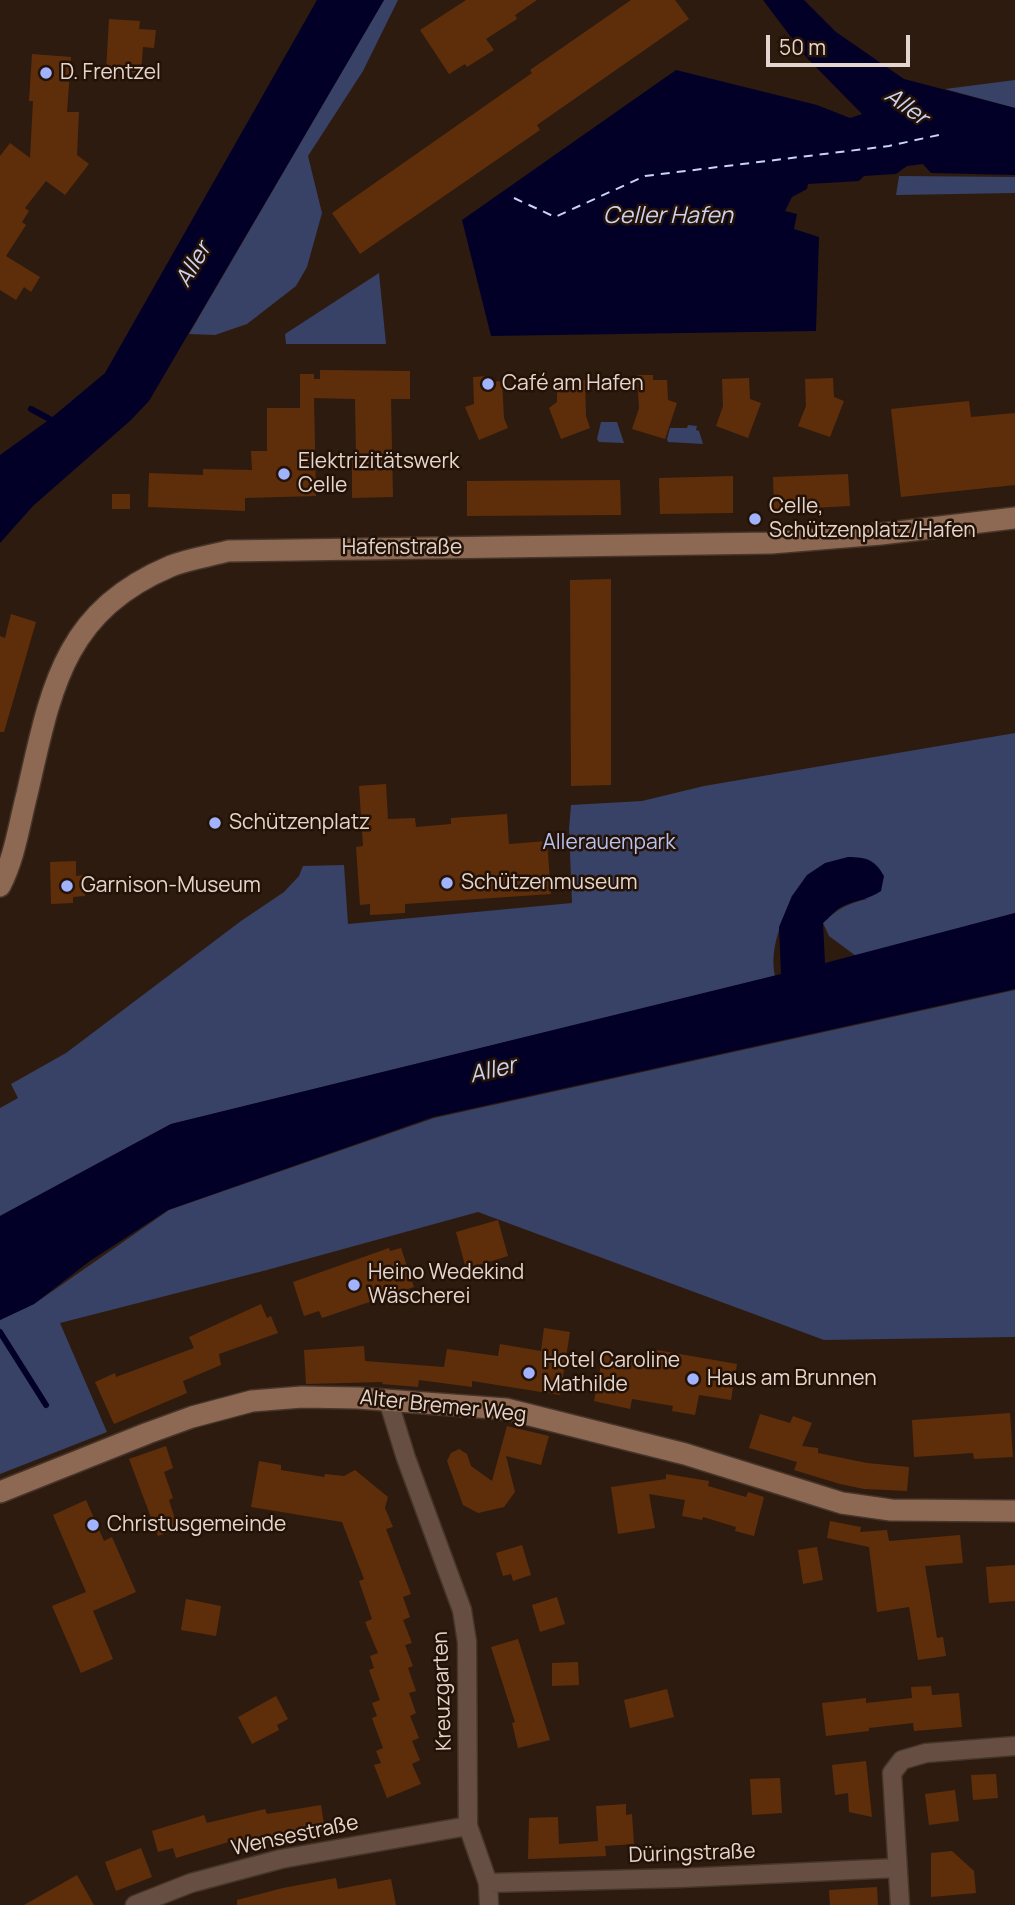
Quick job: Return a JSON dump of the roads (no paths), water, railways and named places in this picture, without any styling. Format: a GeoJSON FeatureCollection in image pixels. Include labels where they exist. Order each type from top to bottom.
{"type":"FeatureCollection","features":[{"type":"Feature","properties":{"kind":"street","name":"Hafenstraße"},"geometry":{"type":"LineString","coordinates":[[0,886],[15,846],[52,690],[69,651],[95,615],[130,586],[173,565],[228,551],[255,550],[569,548],[771,543],[881,534],[1015,518]]}},
{"type":"Feature","properties":{"kind":"street","name":"Alter Bremer Weg"},"geometry":{"type":"LineString","coordinates":[[0,1492],[192,1417],[252,1401],[302,1397],[506,1409],[684,1454],[842,1503],[891,1510],[1015,1511]]}},
{"type":"Feature","properties":{"kind":"street","name":"Kreuzgarten"},"geometry":{"type":"LineString","coordinates":[[388,1400],[406,1458],[462,1610],[467,1642],[468,1826],[488,1883],[489,1905]]}},
{"type":"Feature","properties":{"kind":"street"},"geometry":{"type":"LineString","coordinates":[[900,1905],[892,1773],[902,1760],[926,1753],[1015,1746]]}},
{"type":"Feature","properties":{"kind":"street","name":"Wensestraße"},"geometry":{"type":"LineString","coordinates":[[135,1905],[191,1883],[281,1859],[468,1826]]}},
{"type":"Feature","properties":{"kind":"street","name":"Düringstraße"},"geometry":{"type":"LineString","coordinates":[[488,1883],[897,1868]]}},
{"type":"Feature","properties":{"kind":"water","name":"Aller"},"geometry":{"type":"Polygon","coordinates":[[[317,0],[384,0],[149,401],[33,506],[0,543],[0,455],[50,419],[105,373],[317,0]]]}},
{"type":"Feature","properties":{"kind":"water","name":"Celler Hafen"},"geometry":{"type":"Polygon","coordinates":[[[763,0],[804,0],[836,32],[904,79],[1015,108],[1015,175],[931,173],[923,164],[907,166],[896,174],[864,176],[859,181],[808,184],[807,189],[792,197],[785,211],[797,214],[794,229],[819,237],[816,331],[491,336],[462,220],[676,70],[817,105],[850,118],[862,114],[806,57],[763,0]]]}},
{"type":"Feature","properties":{"kind":"water","name":"Aller"},"geometry":{"type":"Polygon","coordinates":[[[848,857],[865,859],[877,866],[884,876],[881,891],[841,907],[823,923],[825,963],[1015,913],[1015,989],[433,1117],[168,1210],[90,1261],[34,1304],[0,1320],[0,1216],[171,1124],[781,974],[779,927],[792,896],[807,875],[825,863],[848,857]]]}},
{"type":"Feature","properties":{"kind":"waterway"},"geometry":{"type":"LineString","coordinates":[[31,409],[57,423]]}},
{"type":"Feature","properties":{"kind":"waterway"},"geometry":{"type":"LineString","coordinates":[[0,1332],[46,1405]]}},
{"type":"Feature","properties":{"kind":"place","name":"D. Frentzel"},"geometry":{"type":"Point","coordinates":[46,73]}},
{"type":"Feature","properties":{"kind":"place","name":"Café am Hafen"},"geometry":{"type":"Point","coordinates":[488,384]}},
{"type":"Feature","properties":{"kind":"place","name":"Elektrizitätswerk Celle"},"geometry":{"type":"Point","coordinates":[284,474]}},
{"type":"Feature","properties":{"kind":"place","name":"Celle, Schützenplatz/Hafen"},"geometry":{"type":"Point","coordinates":[755,519]}},
{"type":"Feature","properties":{"kind":"place","name":"Schützenplatz"},"geometry":{"type":"Point","coordinates":[215,823]}},
{"type":"Feature","properties":{"kind":"place","name":"Schützenmuseum"},"geometry":{"type":"Point","coordinates":[447,883]}},
{"type":"Feature","properties":{"kind":"place","name":"Garnison-Museum"},"geometry":{"type":"Point","coordinates":[67,886]}},
{"type":"Feature","properties":{"kind":"place","name":"Heino Wedekind Wäscherei"},"geometry":{"type":"Point","coordinates":[354,1285]}},
{"type":"Feature","properties":{"kind":"place","name":"Hotel Caroline Mathilde"},"geometry":{"type":"Point","coordinates":[529,1373]}},
{"type":"Feature","properties":{"kind":"place","name":"Haus am Brunnen"},"geometry":{"type":"Point","coordinates":[693,1379]}},
{"type":"Feature","properties":{"kind":"place","name":"Christusgemeinde"},"geometry":{"type":"Point","coordinates":[93,1525]}},
{"type":"Feature","properties":{"kind":"park label","name":"Allerauenpark"},"geometry":{"type":"Point","coordinates":[609,843]}}]}
